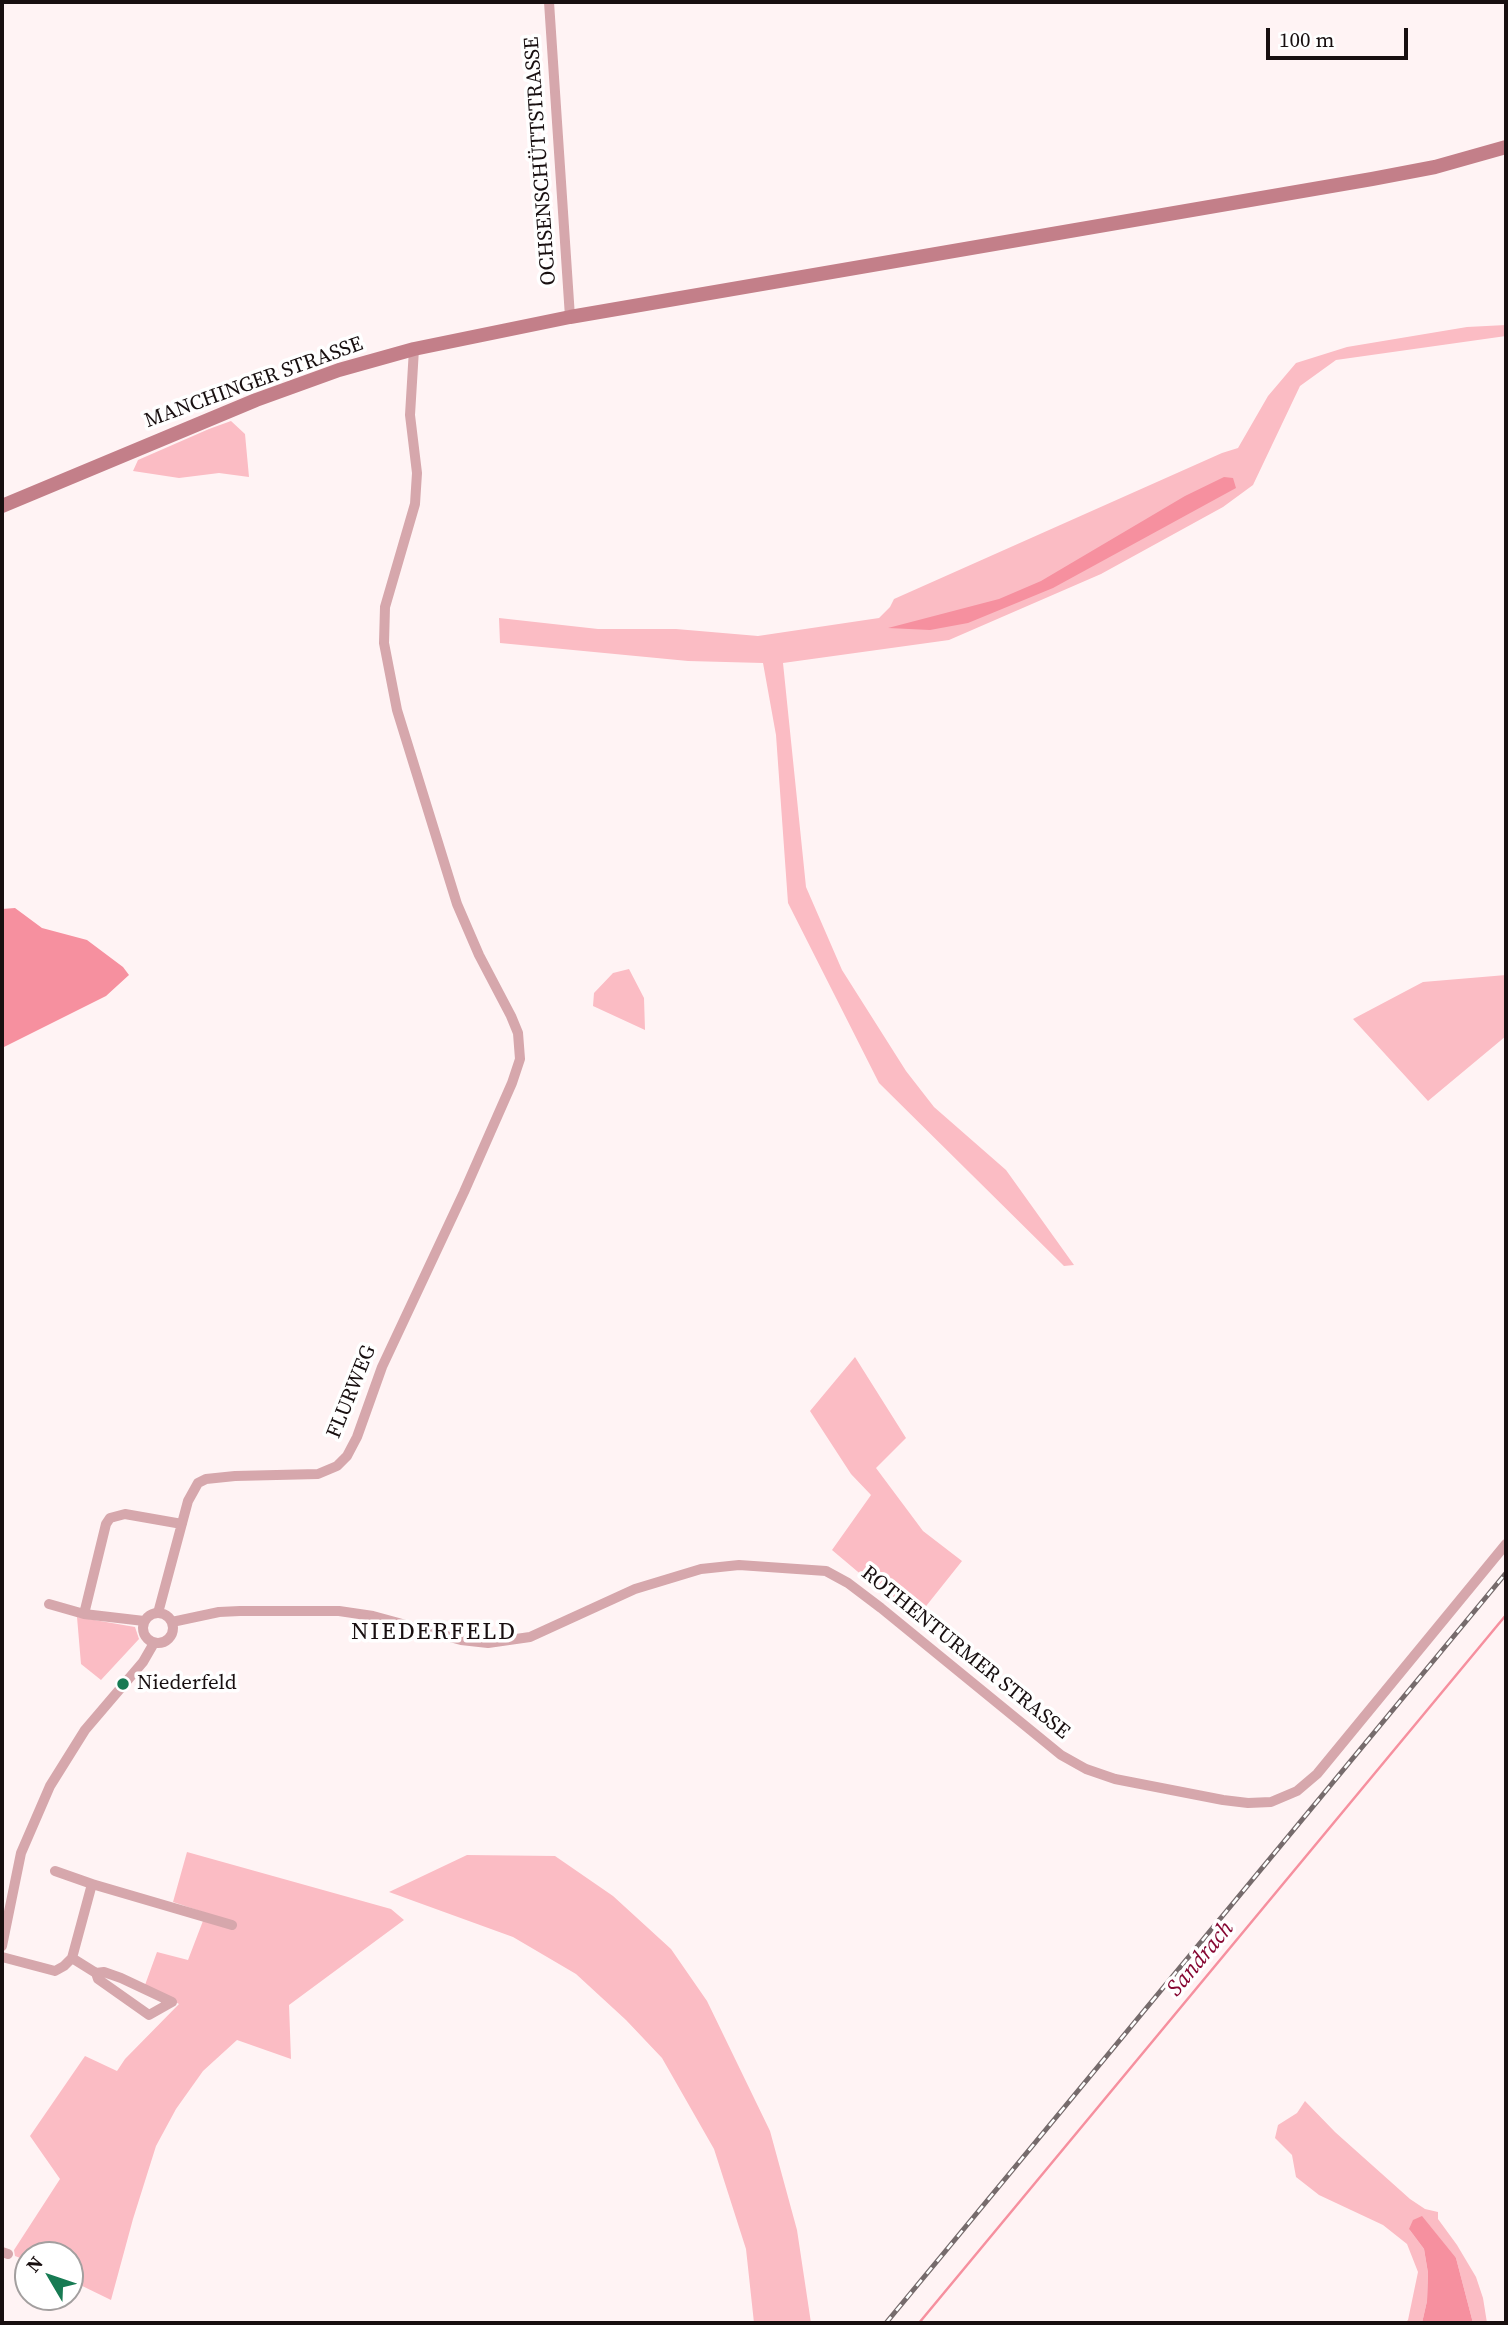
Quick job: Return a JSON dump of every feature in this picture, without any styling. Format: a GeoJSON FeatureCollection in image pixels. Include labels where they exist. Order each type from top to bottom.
{"type":"FeatureCollection","features":[{"type":"Feature","properties":{"kind":"main road","name":"MANCHINGER STRASSE"},"geometry":{"type":"LineString","coordinates":[[2,506],[256,400],[339,370],[414,349],[570,317],[1372,179],[1435,167],[1506,147]]}},
{"type":"Feature","properties":{"kind":"street","name":"OCHSENSCHÜTTSTRASSE"},"geometry":{"type":"LineString","coordinates":[[550,2],[570,317]]}},
{"type":"Feature","properties":{"kind":"street","name":"FLURWEG"},"geometry":{"type":"LineString","coordinates":[[158,1613],[191,1492],[198,1483],[206,1479],[235,1476],[318,1474],[337,1466],[347,1456],[357,1437],[382,1367],[464,1192],[520,1059],[518,1033],[512,1016],[479,955],[457,904],[397,710],[384,643],[385,607],[415,504],[417,472],[410,415],[414,349]]}},
{"type":"Feature","properties":{"kind":"street"},"geometry":{"type":"LineString","coordinates":[[84,1614],[104,1531],[110,1518],[125,1514],[182,1524]]}},
{"type":"Feature","properties":{"kind":"street","name":"ROTHENTURMER STRASSE"},"geometry":{"type":"LineString","coordinates":[[172,1622],[219,1612],[339,1611],[373,1616],[461,1640],[498,1642],[530,1637],[635,1589],[701,1569],[739,1565],[826,1571],[838,1576],[881,1608],[1061,1755],[1087,1769],[1115,1779],[1223,1800],[1271,1802],[1297,1791],[1317,1773],[1506,1544]]}},
{"type":"Feature","properties":{"kind":"street"},"geometry":{"type":"LineString","coordinates":[[49,1604],[84,1614],[144,1622]]}},
{"type":"Feature","properties":{"kind":"street"},"geometry":{"type":"LineString","coordinates":[[158,1613],[164,1614],[172,1622],[173,1633],[165,1642],[154,1643],[146,1638],[144,1622],[150,1615],[158,1613]]}},
{"type":"Feature","properties":{"kind":"street"},"geometry":{"type":"LineString","coordinates":[[2,1946],[21,1853],[50,1786],[85,1730],[143,1662],[154,1643]]}},
{"type":"Feature","properties":{"kind":"street"},"geometry":{"type":"LineString","coordinates":[[55,1871],[232,1925]]}},
{"type":"Feature","properties":{"kind":"street"},"geometry":{"type":"LineString","coordinates":[[2,1957],[55,1970],[64,1966],[72,1958],[92,1884]]}},
{"type":"Feature","properties":{"kind":"street"},"geometry":{"type":"LineString","coordinates":[[72,1958],[96,1973],[104,1972],[121,1978],[172,2002],[149,2015],[98,1979],[96,1973]]}},
{"type":"Feature","properties":{"kind":"shaded area"},"geometry":{"type":"Polygon","coordinates":[[[1506,325],[1506,336],[1336,360],[1300,386],[1253,485],[1223,507],[1101,574],[949,640],[783,663],[806,887],[842,970],[906,1071],[934,1107],[1006,1170],[1074,1265],[1064,1266],[879,1083],[788,903],[776,735],[763,663],[688,661],[500,643],[499,618],[598,629],[676,629],[758,636],[879,618],[894,599],[1238,448],[1268,396],[1296,363],[1347,347],[1467,327],[1506,325]]]}},
{"type":"Feature","properties":{"kind":"shaded area"},"geometry":{"type":"Polygon","coordinates":[[[231,421],[245,434],[249,477],[219,473],[179,478],[133,471],[138,460],[231,421]]]}},
{"type":"Feature","properties":{"kind":"shaded area"},"geometry":{"type":"Polygon","coordinates":[[[1224,477],[1233,478],[1236,488],[1053,588],[968,623],[930,630],[888,628],[999,599],[1041,581],[1185,496],[1224,477]]]}},
{"type":"Feature","properties":{"kind":"shaded area"},"geometry":{"type":"Polygon","coordinates":[[[15,908],[42,928],[87,940],[123,967],[129,975],[106,996],[2,1048],[2,909],[15,908]]]}},
{"type":"Feature","properties":{"kind":"shaded area"},"geometry":{"type":"Polygon","coordinates":[[[629,969],[644,998],[645,1030],[593,1006],[594,993],[613,973],[629,969]]]}},
{"type":"Feature","properties":{"kind":"shaded area"},"geometry":{"type":"Polygon","coordinates":[[[1506,975],[1506,1036],[1428,1101],[1353,1019],[1423,982],[1506,975]]]}},
{"type":"Feature","properties":{"kind":"shaded area"},"geometry":{"type":"Polygon","coordinates":[[[855,1357],[906,1438],[876,1468],[923,1531],[962,1561],[915,1620],[832,1550],[871,1495],[851,1474],[810,1411],[855,1357]]]}},
{"type":"Feature","properties":{"kind":"shaded area"},"geometry":{"type":"Polygon","coordinates":[[[77,1617],[135,1627],[139,1639],[101,1680],[81,1664],[77,1617]]]}},
{"type":"Feature","properties":{"kind":"shaded area"},"geometry":{"type":"Polygon","coordinates":[[[187,1852],[391,1909],[404,1920],[289,2005],[291,2059],[237,2040],[203,2071],[176,2109],[156,2146],[111,2300],[84,2287],[84,2241],[20,2241],[60,2179],[30,2136],[85,2056],[117,2071],[125,2059],[179,2004],[145,1985],[157,1952],[188,1960],[206,1913],[173,1902],[187,1852]]]}},
{"type":"Feature","properties":{"kind":"shaded area"},"geometry":{"type":"Polygon","coordinates":[[[467,1855],[555,1856],[613,1896],[671,1949],[707,2001],[770,2131],[797,2230],[811,2323],[754,2323],[746,2249],[714,2149],[662,2058],[626,2020],[576,1974],[513,1937],[389,1892],[467,1855]]]}},
{"type":"Feature","properties":{"kind":"shaded area"},"geometry":{"type":"Polygon","coordinates":[[[1305,2101],[1335,2132],[1410,2199],[1425,2209],[1438,2212],[1438,2219],[1476,2277],[1487,2323],[1473,2323],[1456,2258],[1409,2229],[1424,2249],[1428,2273],[1427,2301],[1422,2323],[1405,2323],[1408,2320],[1418,2272],[1407,2244],[1383,2225],[1319,2195],[1296,2177],[1292,2155],[1275,2138],[1278,2125],[1297,2113],[1305,2101]]]}},
{"type":"Feature","properties":{"kind":"shaded area"},"geometry":{"type":"Polygon","coordinates":[[[1422,2216],[1456,2258],[1473,2323],[1422,2323],[1427,2301],[1428,2273],[1424,2249],[1409,2229],[1413,2220],[1422,2216]]]}},
{"type":"Feature","properties":{"kind":"waterway","name":"Sandrach"},"geometry":{"type":"LineString","coordinates":[[919,2323],[1506,1615]]}},
{"type":"Feature","properties":{"kind":"railway"},"geometry":{"type":"LineString","coordinates":[[886,2323],[1506,1573]]}},
{"type":"Feature","properties":{"kind":"place","name":"Niederfeld"},"geometry":{"type":"Point","coordinates":[123,1684]}},
{"type":"Feature","properties":{"kind":"district","name":"NIEDERFELD"},"geometry":{"type":"Point","coordinates":[434,1633]}}]}
